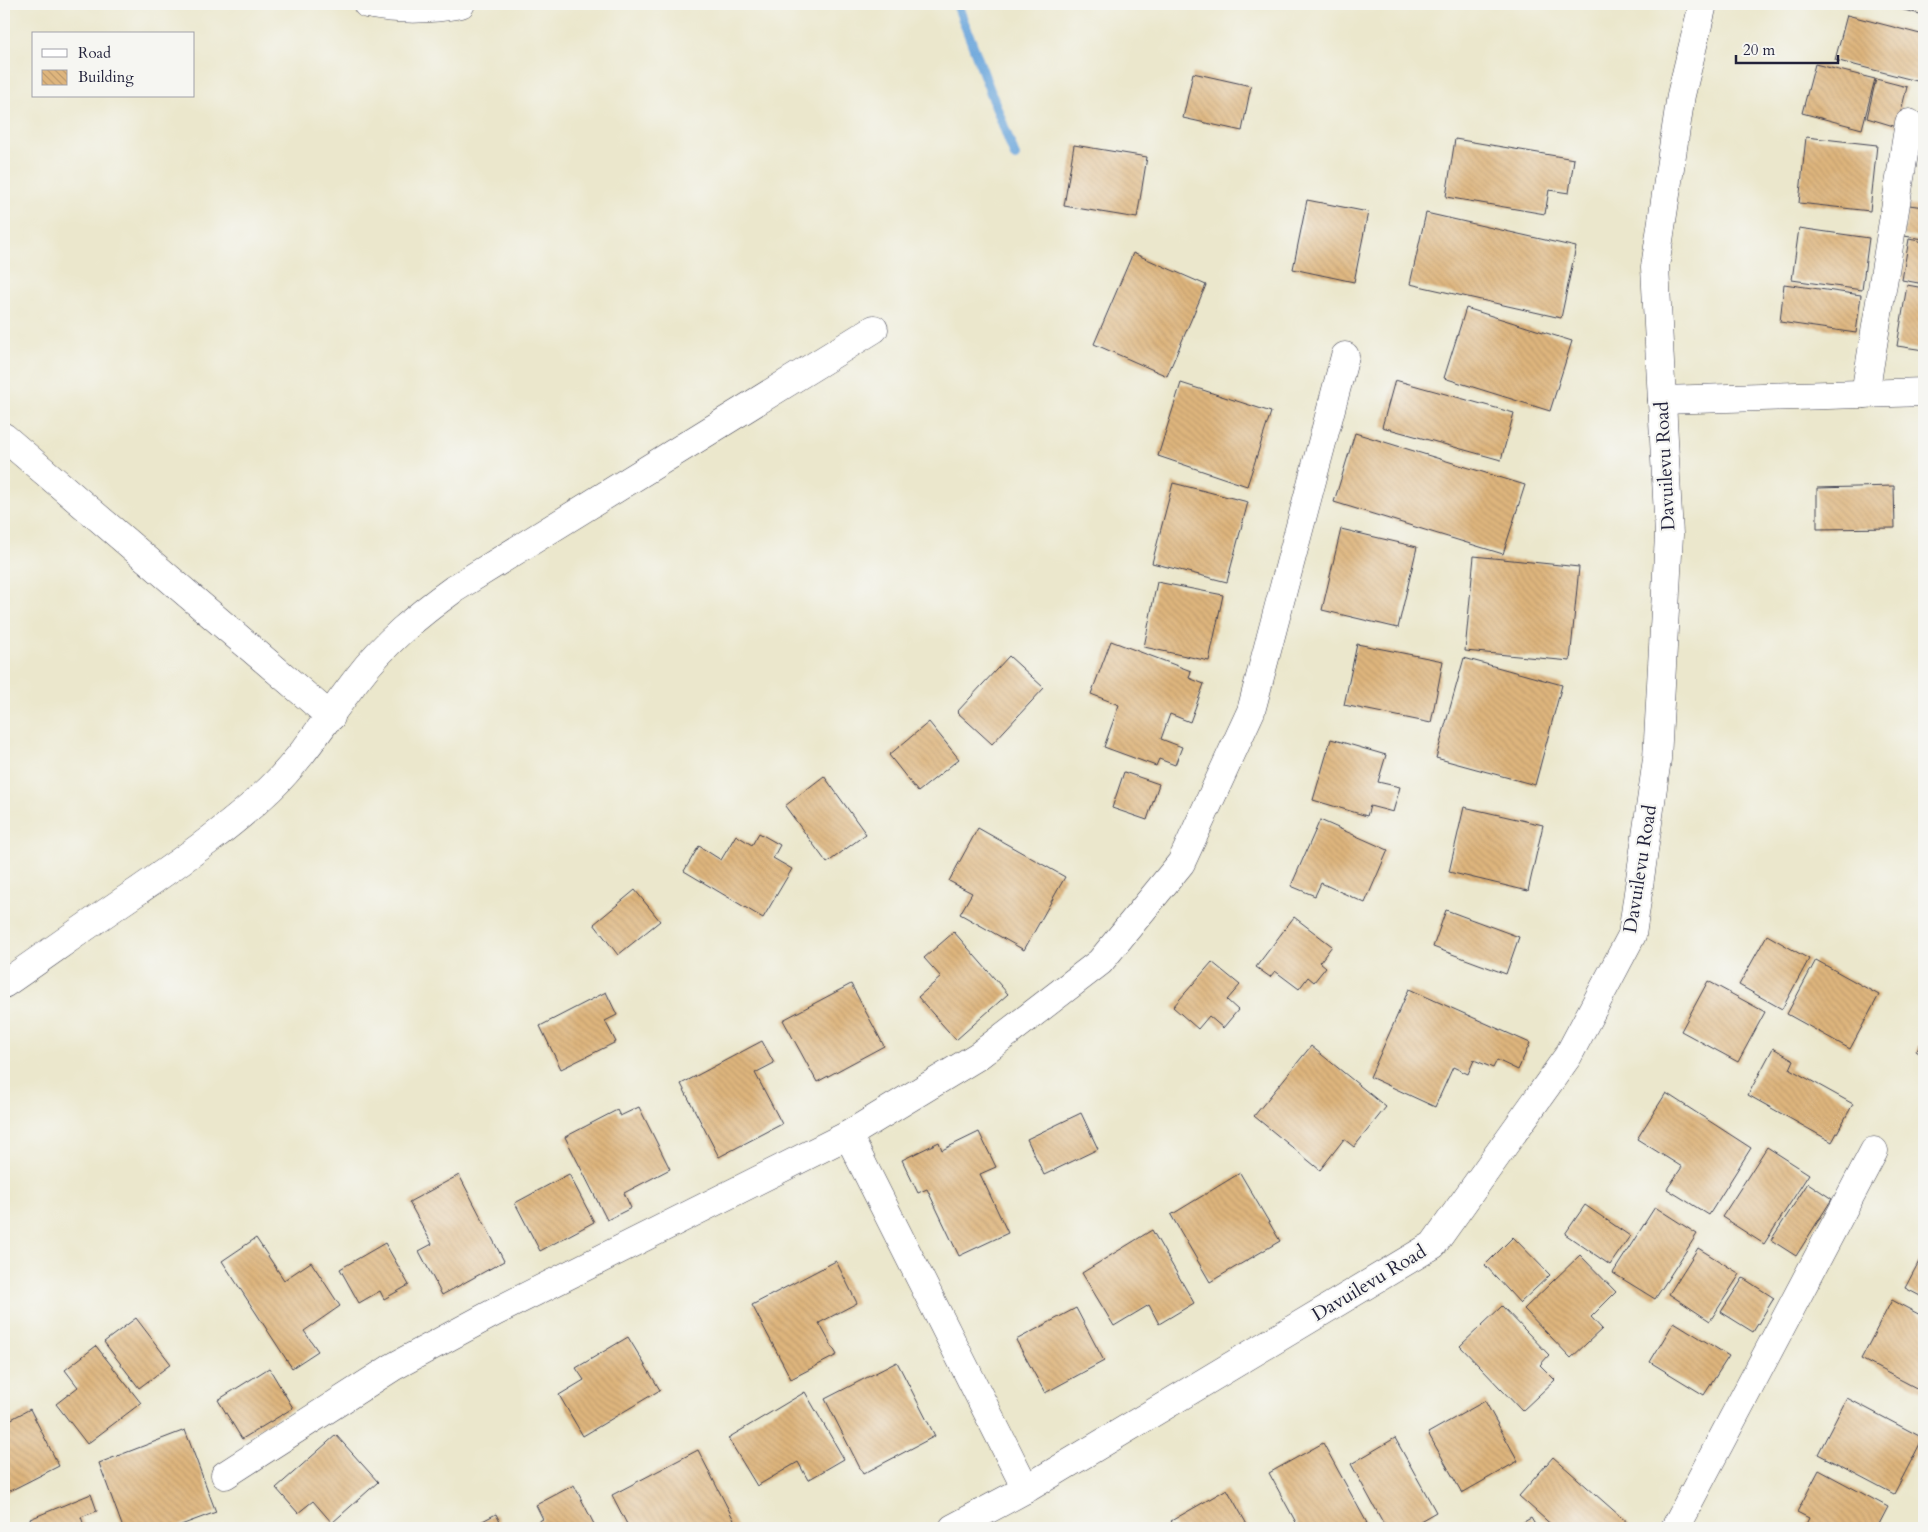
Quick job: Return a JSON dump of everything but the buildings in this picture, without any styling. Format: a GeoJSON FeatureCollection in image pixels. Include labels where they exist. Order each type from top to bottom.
{"type":"FeatureCollection","features":[{"type":"Feature","properties":{"kind":"street"},"geometry":{"type":"LineString","coordinates":[[367,4],[403,8],[461,4]]}},
{"type":"Feature","properties":{"kind":"street","name":"Davuilevu Road"},"geometry":{"type":"LineString","coordinates":[[953,1528],[1026,1489],[1433,1245],[1568,1056],[1632,935],[1657,759],[1669,535],[1655,267],[1681,95],[1703,4]]}},
{"type":"Feature","properties":{"kind":"street"},"geometry":{"type":"LineString","coordinates":[[1865,394],[1909,123]]}},
{"type":"Feature","properties":{"kind":"street"},"geometry":{"type":"LineString","coordinates":[[4,984],[206,844],[271,787],[331,717],[357,679],[386,645],[418,615],[454,589],[874,329]]}},
{"type":"Feature","properties":{"kind":"street"},"geometry":{"type":"LineString","coordinates":[[226,1475],[394,1367],[497,1311],[848,1135],[978,1056],[1100,962],[1181,863],[1251,711],[1345,356]]}},
{"type":"Feature","properties":{"kind":"street"},"geometry":{"type":"LineString","coordinates":[[1662,400],[1924,392]]}},
{"type":"Feature","properties":{"kind":"street"},"geometry":{"type":"LineString","coordinates":[[4,437],[331,717]]}},
{"type":"Feature","properties":{"kind":"street"},"geometry":{"type":"LineString","coordinates":[[848,1135],[1026,1489]]}},
{"type":"Feature","properties":{"kind":"street"},"geometry":{"type":"LineString","coordinates":[[1675,1528],[1874,1150]]}},
{"type":"Feature","properties":{"kind":"waterway"},"geometry":{"type":"LineString","coordinates":[[957,4],[1015,156]]}}]}
